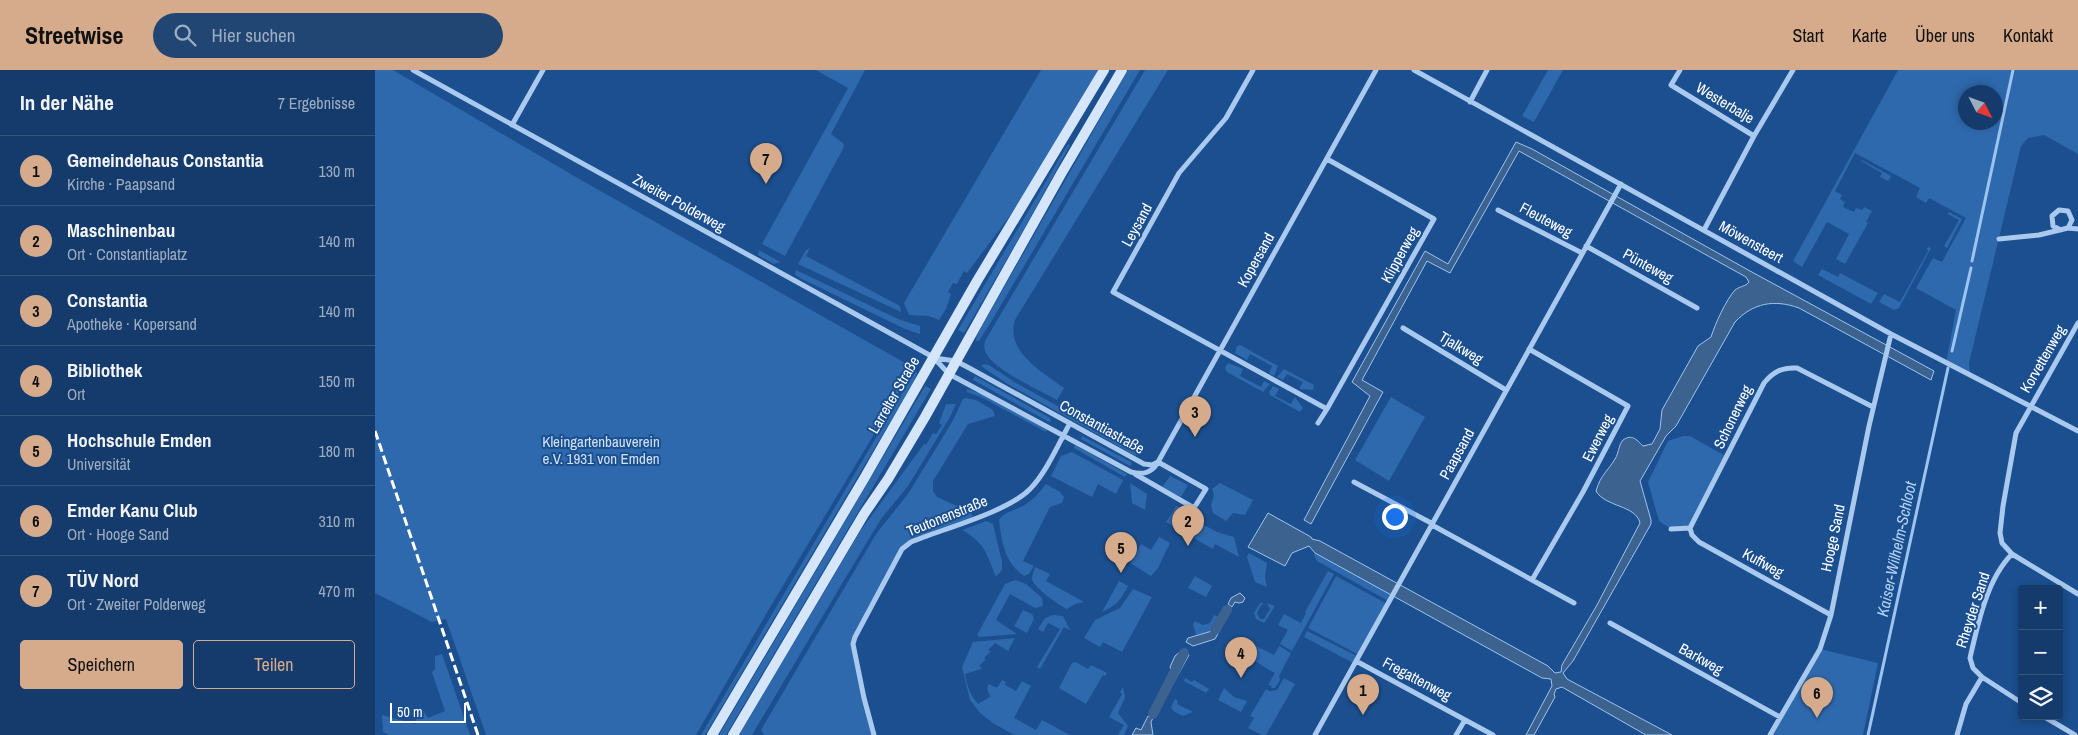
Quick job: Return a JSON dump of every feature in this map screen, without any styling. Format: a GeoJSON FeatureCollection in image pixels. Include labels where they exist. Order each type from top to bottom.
{"type":"FeatureCollection","features":[{"type":"Feature","properties":{"kind":"street","name":"Zweiter Polderweg"},"geometry":{"type":"LineString","coordinates":[[413,70],[933,358],[949,374]]}},
{"type":"Feature","properties":{"kind":"street"},"geometry":{"type":"LineString","coordinates":[[512,125],[543,70]]}},
{"type":"Feature","properties":{"kind":"street","name":"Larrelter Straße"},"geometry":{"type":"LineString","coordinates":[[712,735],[865,477],[977,281],[1104,70]]}},
{"type":"Feature","properties":{"kind":"street"},"geometry":{"type":"LineString","coordinates":[[733,735],[852,534],[925,417],[1061,174],[1122,70]]}},
{"type":"Feature","properties":{"kind":"street","name":"Leysand"},"geometry":{"type":"LineString","coordinates":[[1221,351],[1113,292],[1179,173],[1226,118],[1253,70]]}},
{"type":"Feature","properties":{"kind":"street","name":"Kopersand"},"geometry":{"type":"LineString","coordinates":[[1158,462],[1376,70]]}},
{"type":"Feature","properties":{"kind":"street","name":"Möwensteert"},"geometry":{"type":"LineString","coordinates":[[1414,70],[1891,334],[2078,431]]}},
{"type":"Feature","properties":{"kind":"street"},"geometry":{"type":"LineString","coordinates":[[1470,102],[1487,70]]}},
{"type":"Feature","properties":{"kind":"street","name":"Westerbalje"},"geometry":{"type":"LineString","coordinates":[[1680,70],[1671,85],[1754,136]]}},
{"type":"Feature","properties":{"kind":"street","name":"Westerbalje"},"geometry":{"type":"LineString","coordinates":[[1704,230],[1754,136],[1793,70]]}},
{"type":"Feature","properties":{"kind":"street","name":"Klipperweg"},"geometry":{"type":"LineString","coordinates":[[1318,423],[1434,219],[1327,159]]}},
{"type":"Feature","properties":{"kind":"street","name":"Paapsand"},"geometry":{"type":"LineString","coordinates":[[1315,735],[1394,596],[1621,184]]}},
{"type":"Feature","properties":{"kind":"street","name":"Fleuteweg"},"geometry":{"type":"LineString","coordinates":[[1498,210],[1582,254]]}},
{"type":"Feature","properties":{"kind":"street"},"geometry":{"type":"LineString","coordinates":[[2061,230],[2053,226],[2052,216],[2059,210],[2068,211],[2072,220],[2068,228]]}},
{"type":"Feature","properties":{"kind":"street"},"geometry":{"type":"LineString","coordinates":[[1999,239],[2039,235],[2068,228],[2078,229]]}},
{"type":"Feature","properties":{"kind":"street","name":"Pünteweg"},"geometry":{"type":"LineString","coordinates":[[1586,246],[1697,308]]}},
{"type":"Feature","properties":{"kind":"street","name":"Korvettenweg"},"geometry":{"type":"LineString","coordinates":[[2030,407],[2078,323]]}},
{"type":"Feature","properties":{"kind":"street","name":"Tjalkweg"},"geometry":{"type":"LineString","coordinates":[[1403,328],[1506,390]]}},
{"type":"Feature","properties":{"kind":"street","name":"Hooge Sand"},"geometry":{"type":"LineString","coordinates":[[1770,735],[1820,649],[1831,615],[1873,407],[1891,334]]}},
{"type":"Feature","properties":{"kind":"street","name":"Ewerweg"},"geometry":{"type":"LineString","coordinates":[[1529,349],[1628,406],[1583,492],[1532,580]]}},
{"type":"Feature","properties":{"kind":"street"},"geometry":{"type":"LineString","coordinates":[[1221,351],[1327,410]]}},
{"type":"Feature","properties":{"kind":"street","name":"Zweiter Polderweg"},"geometry":{"type":"LineString","coordinates":[[933,358],[956,361]]}},
{"type":"Feature","properties":{"kind":"street","name":"Constantiastraße"},"geometry":{"type":"LineString","coordinates":[[956,361],[1144,464],[1152,465],[1158,462]]}},
{"type":"Feature","properties":{"kind":"street","name":"Schonerweg"},"geometry":{"type":"LineString","coordinates":[[1690,528],[1763,383],[1776,371],[1783,368],[1797,368],[1873,407]]}},
{"type":"Feature","properties":{"kind":"street","name":"Constantiastraße"},"geometry":{"type":"LineString","coordinates":[[949,374],[1133,473],[1146,473],[1153,470],[1158,462]]}},
{"type":"Feature","properties":{"kind":"street"},"geometry":{"type":"LineString","coordinates":[[2030,407],[2016,433],[2000,533],[2003,543],[2012,554],[2078,594]]}},
{"type":"Feature","properties":{"kind":"street","name":"Teutonenstraße"},"geometry":{"type":"LineString","coordinates":[[874,735],[862,690],[853,644],[902,549],[911,542],[991,512],[1024,495],[1039,477],[1070,424]]}},
{"type":"Feature","properties":{"kind":"street"},"geometry":{"type":"LineString","coordinates":[[1133,473],[1194,508],[1205,489],[1158,462]]}},
{"type":"Feature","properties":{"kind":"street"},"geometry":{"type":"LineString","coordinates":[[1354,482],[1574,603]]}},
{"type":"Feature","properties":{"kind":"street"},"geometry":{"type":"LineString","coordinates":[[1671,529],[1690,528]]}},
{"type":"Feature","properties":{"kind":"street","name":"Kuffweg"},"geometry":{"type":"LineString","coordinates":[[1690,528],[1692,534],[1699,542],[1831,615]]}},
{"type":"Feature","properties":{"kind":"street","name":"Rheyder Sand"},"geometry":{"type":"LineString","coordinates":[[1982,677],[1971,664],[1971,653],[1991,582],[2001,566],[2012,554]]}},
{"type":"Feature","properties":{"kind":"street","name":"Barkweg"},"geometry":{"type":"LineString","coordinates":[[1610,623],[1780,717]]}},
{"type":"Feature","properties":{"kind":"street","name":"Fregattenweg"},"geometry":{"type":"LineString","coordinates":[[1356,661],[1493,735]]}},
{"type":"Feature","properties":{"kind":"street"},"geometry":{"type":"LineString","coordinates":[[1957,735],[1966,704],[1982,677],[2018,700]]}},
{"type":"Feature","properties":{"kind":"street"},"geometry":{"type":"LineString","coordinates":[[1456,735],[1465,720]]}},
{"type":"Feature","properties":{"kind":"street"},"geometry":{"type":"LineString","coordinates":[[2050,720],[2075,735]]}},
{"type":"Feature","properties":{"kind":"green space","name":"Kleingartenbauverein e.V. 1931 von Emden"},"geometry":{"type":"Polygon","coordinates":[[[375,70],[393,70],[581,180],[907,364],[906,381],[769,609],[696,735],[486,735],[446,619],[432,622],[375,593],[375,70]]]}},
{"type":"Feature","properties":{"kind":"green space"},"geometry":{"type":"Polygon","coordinates":[[[816,70],[865,70],[831,134],[844,144],[843,149],[785,256],[762,244],[848,88],[816,70]]]}},
{"type":"Feature","properties":{"kind":"green space"},"geometry":{"type":"Polygon","coordinates":[[[1041,70],[1098,70],[1015,209],[967,273],[964,271],[957,284],[953,283],[948,292],[951,294],[946,309],[939,320],[929,316],[909,315],[904,303],[1041,70]]]}},
{"type":"Feature","properties":{"kind":"green space"},"geometry":{"type":"Polygon","coordinates":[[[1128,70],[1140,70],[991,322],[979,341],[976,341],[977,335],[1128,70]]]}},
{"type":"Feature","properties":{"kind":"green space"},"geometry":{"type":"Polygon","coordinates":[[[1145,70],[1168,70],[1015,320],[1013,331],[1015,342],[1021,351],[1037,368],[1064,388],[1057,400],[1007,373],[998,366],[986,353],[985,341],[1145,70]]]}},
{"type":"Feature","properties":{"kind":"green space"},"geometry":{"type":"Polygon","coordinates":[[[1548,70],[1563,70],[1534,122],[1522,116],[1548,70]]]}},
{"type":"Feature","properties":{"kind":"green space"},"geometry":{"type":"Polygon","coordinates":[[[1898,70],[2078,70],[2078,154],[2044,135],[2028,138],[2021,146],[1969,363],[1970,375],[1946,363],[1956,310],[1916,288],[1933,258],[1942,262],[1966,218],[1929,198],[1926,203],[1916,197],[1920,188],[1855,153],[1835,191],[1842,195],[1840,199],[1845,202],[1843,207],[1854,212],[1856,208],[1862,210],[1864,207],[1872,211],[1866,222],[1868,223],[1845,264],[1836,259],[1849,234],[1827,222],[1802,267],[1793,261],[1898,70]]]}},
{"type":"Feature","properties":{"kind":"green space"},"geometry":{"type":"Polygon","coordinates":[[[1068,144],[1070,145],[1023,231],[964,333],[958,330],[1068,144]]]}},
{"type":"Feature","properties":{"kind":"green space"},"geometry":{"type":"Polygon","coordinates":[[[1862,160],[1891,176],[1888,181],[1880,177],[1882,173],[1862,160]]]}},
{"type":"Feature","properties":{"kind":"green space"},"geometry":{"type":"Polygon","coordinates":[[[1949,212],[1962,219],[1947,248],[1944,246],[1959,220],[1948,214],[1949,212]]]}},
{"type":"Feature","properties":{"kind":"green space"},"geometry":{"type":"Polygon","coordinates":[[[1928,247],[1931,248],[1899,308],[1894,310],[1879,302],[1884,294],[1900,302],[1928,251],[1928,247]]]}},
{"type":"Feature","properties":{"kind":"green space"},"geometry":{"type":"Polygon","coordinates":[[[810,248],[806,256],[900,306],[901,312],[798,264],[806,250],[810,248]]]}},
{"type":"Feature","properties":{"kind":"green space"},"geometry":{"type":"Polygon","coordinates":[[[759,250],[780,262],[774,264],[758,255],[759,250]]]}},
{"type":"Feature","properties":{"kind":"green space"},"geometry":{"type":"Polygon","coordinates":[[[1822,269],[1838,277],[1840,273],[1878,293],[1871,304],[1818,275],[1822,269]]]}},
{"type":"Feature","properties":{"kind":"green space"},"geometry":{"type":"Polygon","coordinates":[[[796,270],[898,319],[920,326],[920,334],[905,329],[800,278],[795,274],[796,270]]]}},
{"type":"Feature","properties":{"kind":"green space"},"geometry":{"type":"Polygon","coordinates":[[[1240,345],[1278,366],[1274,376],[1269,373],[1272,366],[1250,354],[1247,360],[1235,353],[1237,346],[1240,345]]]}},
{"type":"Feature","properties":{"kind":"green space"},"geometry":{"type":"Polygon","coordinates":[[[1228,363],[1243,369],[1240,376],[1261,387],[1264,381],[1270,384],[1263,392],[1227,372],[1225,368],[1228,363]]]}},
{"type":"Feature","properties":{"kind":"green space"},"geometry":{"type":"Polygon","coordinates":[[[914,364],[917,374],[912,385],[705,735],[701,735],[911,378],[914,364]]]}},
{"type":"Feature","properties":{"kind":"green space"},"geometry":{"type":"Polygon","coordinates":[[[984,364],[989,365],[1016,383],[1139,451],[1136,456],[1006,383],[981,366],[984,364]]]}},
{"type":"Feature","properties":{"kind":"green space"},"geometry":{"type":"Polygon","coordinates":[[[1284,369],[1314,385],[1313,390],[1299,389],[1303,382],[1287,374],[1283,380],[1277,377],[1284,369]]]}},
{"type":"Feature","properties":{"kind":"green space"},"geometry":{"type":"Polygon","coordinates":[[[975,376],[1050,418],[1051,421],[1049,422],[973,380],[975,376]]]}},
{"type":"Feature","properties":{"kind":"green space"},"geometry":{"type":"Polygon","coordinates":[[[925,386],[931,389],[726,735],[719,735],[925,386]]]}},
{"type":"Feature","properties":{"kind":"green space"},"geometry":{"type":"Polygon","coordinates":[[[1273,386],[1279,389],[1275,396],[1291,404],[1295,397],[1303,408],[1300,412],[1270,395],[1269,392],[1273,386]]]}},
{"type":"Feature","properties":{"kind":"green space"},"geometry":{"type":"Polygon","coordinates":[[[967,389],[985,395],[1047,430],[1046,432],[981,397],[967,392],[967,389]]]}},
{"type":"Feature","properties":{"kind":"green space"},"geometry":{"type":"Polygon","coordinates":[[[1391,397],[1425,417],[1389,481],[1355,460],[1391,397]]]}},
{"type":"Feature","properties":{"kind":"green space"},"geometry":{"type":"Polygon","coordinates":[[[963,399],[976,400],[993,410],[995,416],[968,424],[933,481],[933,491],[937,497],[972,513],[972,518],[905,546],[853,644],[874,735],[764,735],[761,730],[876,534],[908,494],[952,422],[963,399]]]}},
{"type":"Feature","properties":{"kind":"green space"},"geometry":{"type":"Polygon","coordinates":[[[946,404],[956,404],[908,486],[881,519],[752,735],[739,735],[861,530],[924,444],[926,445],[933,433],[936,434],[942,425],[939,423],[946,404]]]}},
{"type":"Feature","properties":{"kind":"green space"},"geometry":{"type":"Polygon","coordinates":[[[1082,436],[1132,464],[1130,466],[1081,439],[1082,436]]]}},
{"type":"Feature","properties":{"kind":"green space"},"geometry":{"type":"Polygon","coordinates":[[[1683,436],[1690,436],[1727,457],[1690,528],[1671,529],[1659,521],[1648,482],[1668,441],[1683,436]]]}},
{"type":"Feature","properties":{"kind":"green space"},"geometry":{"type":"Polygon","coordinates":[[[1075,445],[1127,474],[1125,477],[1074,448],[1075,445]]]}},
{"type":"Feature","properties":{"kind":"green space"},"geometry":{"type":"Polygon","coordinates":[[[1072,452],[1123,480],[1116,494],[1098,484],[1092,497],[1051,476],[1061,456],[1072,452]]]}},
{"type":"Feature","properties":{"kind":"green space"},"geometry":{"type":"Polygon","coordinates":[[[1170,476],[1188,485],[1181,497],[1164,488],[1163,486],[1170,476]]]}},
{"type":"Feature","properties":{"kind":"green space"},"geometry":{"type":"Polygon","coordinates":[[[1130,483],[1147,494],[1145,510],[1132,503],[1130,483]]]}},
{"type":"Feature","properties":{"kind":"green space"},"geometry":{"type":"Polygon","coordinates":[[[1220,483],[1253,500],[1245,515],[1233,513],[1226,521],[1213,513],[1211,505],[1214,495],[1212,489],[1220,483]]]}},
{"type":"Feature","properties":{"kind":"green space"},"geometry":{"type":"Polygon","coordinates":[[[1046,484],[1060,492],[1064,497],[1062,503],[1050,507],[1023,561],[1034,566],[1029,574],[1024,576],[1008,558],[1003,544],[999,520],[1007,513],[1030,501],[1046,484]]]}},
{"type":"Feature","properties":{"kind":"green space"},"geometry":{"type":"Polygon","coordinates":[[[1176,506],[1189,511],[1194,515],[1193,519],[1217,532],[1234,537],[1239,557],[1215,544],[1213,549],[1166,522],[1176,506]]]}},
{"type":"Feature","properties":{"kind":"green space"},"geometry":{"type":"Polygon","coordinates":[[[986,521],[993,524],[1002,562],[1002,570],[996,577],[981,545],[962,530],[986,521]]]}},
{"type":"Feature","properties":{"kind":"green space"},"geometry":{"type":"Polygon","coordinates":[[[1159,537],[1170,543],[1158,568],[1151,576],[1130,563],[1141,544],[1151,550],[1159,537]]]}},
{"type":"Feature","properties":{"kind":"green space"},"geometry":{"type":"Polygon","coordinates":[[[1249,553],[1267,563],[1265,577],[1267,587],[1255,582],[1247,557],[1249,553]]]}},
{"type":"Feature","properties":{"kind":"green space"},"geometry":{"type":"Polygon","coordinates":[[[1315,553],[1394,596],[1390,602],[1317,561],[1315,553]]]}},
{"type":"Feature","properties":{"kind":"green space"},"geometry":{"type":"Polygon","coordinates":[[[1035,567],[1050,574],[1046,581],[1084,602],[1075,604],[1067,609],[1053,600],[1032,579],[1035,567]]]}},
{"type":"Feature","properties":{"kind":"green space"},"geometry":{"type":"Polygon","coordinates":[[[1328,571],[1334,574],[1292,651],[1280,644],[1288,630],[1278,625],[1284,614],[1301,623],[1305,612],[1328,571]]]}},
{"type":"Feature","properties":{"kind":"green space"},"geometry":{"type":"Polygon","coordinates":[[[1195,576],[1212,586],[1206,597],[1188,588],[1195,576]]]}},
{"type":"Feature","properties":{"kind":"green space"},"geometry":{"type":"Polygon","coordinates":[[[1336,576],[1389,605],[1359,655],[1308,628],[1336,576]]]}},
{"type":"Feature","properties":{"kind":"green space"},"geometry":{"type":"Polygon","coordinates":[[[1015,580],[1026,584],[1042,598],[1043,606],[1035,608],[1010,594],[996,620],[1017,634],[979,637],[977,635],[1005,584],[1015,580]]]}},
{"type":"Feature","properties":{"kind":"green space"},"geometry":{"type":"Polygon","coordinates":[[[1119,581],[1128,586],[1115,604],[1102,612],[1119,581]]]}},
{"type":"Feature","properties":{"kind":"green space"},"geometry":{"type":"Polygon","coordinates":[[[1133,589],[1152,597],[1122,652],[1103,642],[1100,647],[1084,638],[1095,620],[1120,608],[1133,589]]]}},
{"type":"Feature","properties":{"kind":"green space"},"geometry":{"type":"Polygon","coordinates":[[[1262,602],[1263,605],[1261,605],[1257,613],[1260,619],[1264,619],[1270,609],[1267,603],[1275,606],[1264,623],[1256,619],[1254,613],[1262,602]]]}},
{"type":"Feature","properties":{"kind":"green space"},"geometry":{"type":"Polygon","coordinates":[[[1023,610],[1032,614],[1034,619],[1027,633],[1014,626],[1023,610]]]}},
{"type":"Feature","properties":{"kind":"green space"},"geometry":{"type":"Polygon","coordinates":[[[1053,615],[1063,616],[1070,630],[1064,627],[1040,669],[1037,667],[1060,629],[1048,623],[1043,632],[1038,629],[1045,618],[1053,615]]]}},
{"type":"Feature","properties":{"kind":"green space"},"geometry":{"type":"Polygon","coordinates":[[[1214,615],[1220,618],[1212,631],[1196,635],[1193,624],[1195,621],[1203,625],[1210,623],[1214,615]]]}},
{"type":"Feature","properties":{"kind":"green space"},"geometry":{"type":"Polygon","coordinates":[[[1307,631],[1359,657],[1355,664],[1304,637],[1307,631]]]}},
{"type":"Feature","properties":{"kind":"green space"},"geometry":{"type":"Polygon","coordinates":[[[1015,638],[1008,651],[995,643],[988,650],[991,651],[984,658],[986,659],[979,666],[982,668],[965,674],[973,697],[978,704],[990,697],[987,688],[989,684],[997,688],[1002,680],[1006,682],[1005,685],[1016,691],[1022,681],[1031,686],[1014,718],[1036,730],[1042,720],[1070,735],[1014,735],[980,713],[970,700],[962,667],[973,642],[1015,638]]]}},
{"type":"Feature","properties":{"kind":"green space"},"geometry":{"type":"Polygon","coordinates":[[[1252,644],[1274,655],[1279,646],[1291,653],[1275,688],[1271,688],[1272,686],[1268,685],[1275,673],[1242,656],[1249,645],[1252,644]]]}},
{"type":"Feature","properties":{"kind":"green space"},"geometry":{"type":"Polygon","coordinates":[[[1820,649],[1878,663],[1863,735],[1770,735],[1820,649]]]}},
{"type":"Feature","properties":{"kind":"green space"},"geometry":{"type":"Polygon","coordinates":[[[442,654],[470,735],[389,735],[383,732],[382,715],[415,724],[420,706],[428,718],[445,711],[432,672],[435,669],[435,656],[442,654]]]}},
{"type":"Feature","properties":{"kind":"green space"},"geometry":{"type":"Polygon","coordinates":[[[1076,662],[1088,669],[1091,665],[1107,673],[1105,676],[1103,675],[1086,704],[1059,688],[1072,663],[1076,662]]]}},
{"type":"Feature","properties":{"kind":"green space"},"geometry":{"type":"Polygon","coordinates":[[[1185,678],[1192,682],[1194,680],[1209,689],[1206,693],[1184,681],[1185,678]]]}},
{"type":"Feature","properties":{"kind":"green space"},"geometry":{"type":"Polygon","coordinates":[[[1284,678],[1295,684],[1266,735],[1248,728],[1254,718],[1250,716],[1266,689],[1269,691],[1277,690],[1284,678]]]}},
{"type":"Feature","properties":{"kind":"green space"},"geometry":{"type":"Polygon","coordinates":[[[1123,687],[1125,698],[1118,713],[1128,726],[1124,735],[1118,735],[1124,725],[1109,717],[1122,694],[1120,692],[1123,687]]]}},
{"type":"Feature","properties":{"kind":"green space"},"geometry":{"type":"Polygon","coordinates":[[[1224,688],[1234,697],[1247,701],[1241,712],[1218,700],[1224,688]]]}},
{"type":"Feature","properties":{"kind":"green space"},"geometry":{"type":"Polygon","coordinates":[[[1175,699],[1178,701],[1177,704],[1193,712],[1183,716],[1173,711],[1171,707],[1175,699]]]}},
{"type":"Feature","properties":{"kind":"shaded area"},"geometry":{"type":"Polygon","coordinates":[[[1516,142],[1532,149],[1934,371],[1931,380],[1799,308],[1790,305],[1764,304],[1749,311],[1735,322],[1676,426],[1666,436],[1640,481],[1651,524],[1573,661],[1563,673],[1567,679],[1672,735],[1646,735],[1562,687],[1556,689],[1555,697],[1534,735],[1526,735],[1552,686],[1551,679],[1542,678],[1315,553],[1309,546],[1292,553],[1285,566],[1248,547],[1268,513],[1312,539],[1320,541],[1548,666],[1555,673],[1561,672],[1562,665],[1597,605],[1640,523],[1633,513],[1600,496],[1596,491],[1600,481],[1615,459],[1623,440],[1631,437],[1643,446],[1652,444],[1660,429],[1662,410],[1698,346],[1711,337],[1721,312],[1732,294],[1735,290],[1749,282],[1746,277],[1519,151],[1450,273],[1427,261],[1362,380],[1383,392],[1311,524],[1304,520],[1370,396],[1352,382],[1425,251],[1448,264],[1516,142]]]}},
{"type":"Feature","properties":{"kind":"shaded area"},"geometry":{"type":"Polygon","coordinates":[[[1240,593],[1245,598],[1243,602],[1235,602],[1232,607],[1228,604],[1231,598],[1240,593]]]}},
{"type":"Feature","properties":{"kind":"shaded area"},"geometry":{"type":"Polygon","coordinates":[[[1220,618],[1225,621],[1215,639],[1193,646],[1186,642],[1188,638],[1212,631],[1220,618]]]}},
{"type":"Feature","properties":{"kind":"shaded area"},"geometry":{"type":"Polygon","coordinates":[[[1181,651],[1189,655],[1170,689],[1165,686],[1172,673],[1170,667],[1175,656],[1181,651]]]}},
{"type":"Feature","properties":{"kind":"shaded area"},"geometry":{"type":"Polygon","coordinates":[[[1162,692],[1167,695],[1155,715],[1151,712],[1162,692]]]}},
{"type":"Feature","properties":{"kind":"shaded area"},"geometry":{"type":"Polygon","coordinates":[[[1148,716],[1153,718],[1151,722],[1153,735],[1132,735],[1136,728],[1141,730],[1148,716]]]}},
{"type":"Feature","properties":{"kind":"waterway","name":"Kaiser-Wilhelm-Schloot"},"geometry":{"type":"LineString","coordinates":[[1972,261],[2013,70]]}},
{"type":"Feature","properties":{"kind":"waterway","name":"Kaiser-Wilhelm-Schloot"},"geometry":{"type":"LineString","coordinates":[[1952,351],[1971,268]]}},
{"type":"Feature","properties":{"kind":"waterway","name":"Kaiser-Wilhelm-Schloot"},"geometry":{"type":"LineString","coordinates":[[1868,735],[1948,368]]}},
{"type":"Feature","properties":{"kind":"waterway"},"geometry":{"type":"LineString","coordinates":[[1215,630],[1227,610]]}},
{"type":"Feature","properties":{"kind":"waterway"},"geometry":{"type":"LineString","coordinates":[[1153,714],[1184,653]]}},
{"type":"Feature","properties":{"kind":"railway"},"geometry":{"type":"LineString","coordinates":[[375,431],[478,735]]}},
{"type":"Feature","properties":{"kind":"place","name":"TÜV Nord"},"geometry":{"type":"Point","coordinates":[766,184]}},
{"type":"Feature","properties":{"kind":"place","name":"Constantia"},"geometry":{"type":"Point","coordinates":[1195,437]}},
{"type":"Feature","properties":{"kind":"place","name":"Maschinenbau"},"geometry":{"type":"Point","coordinates":[1188,546]}},
{"type":"Feature","properties":{"kind":"place","name":"Hochschule Emden"},"geometry":{"type":"Point","coordinates":[1121,573]}},
{"type":"Feature","properties":{"kind":"place","name":"Bibliothek"},"geometry":{"type":"Point","coordinates":[1241,678]}},
{"type":"Feature","properties":{"kind":"place","name":"Gemeindehaus Constantia"},"geometry":{"type":"Point","coordinates":[1363,715]}},
{"type":"Feature","properties":{"kind":"place","name":"Emder Kanu Club"},"geometry":{"type":"Point","coordinates":[1817,718]}}]}
